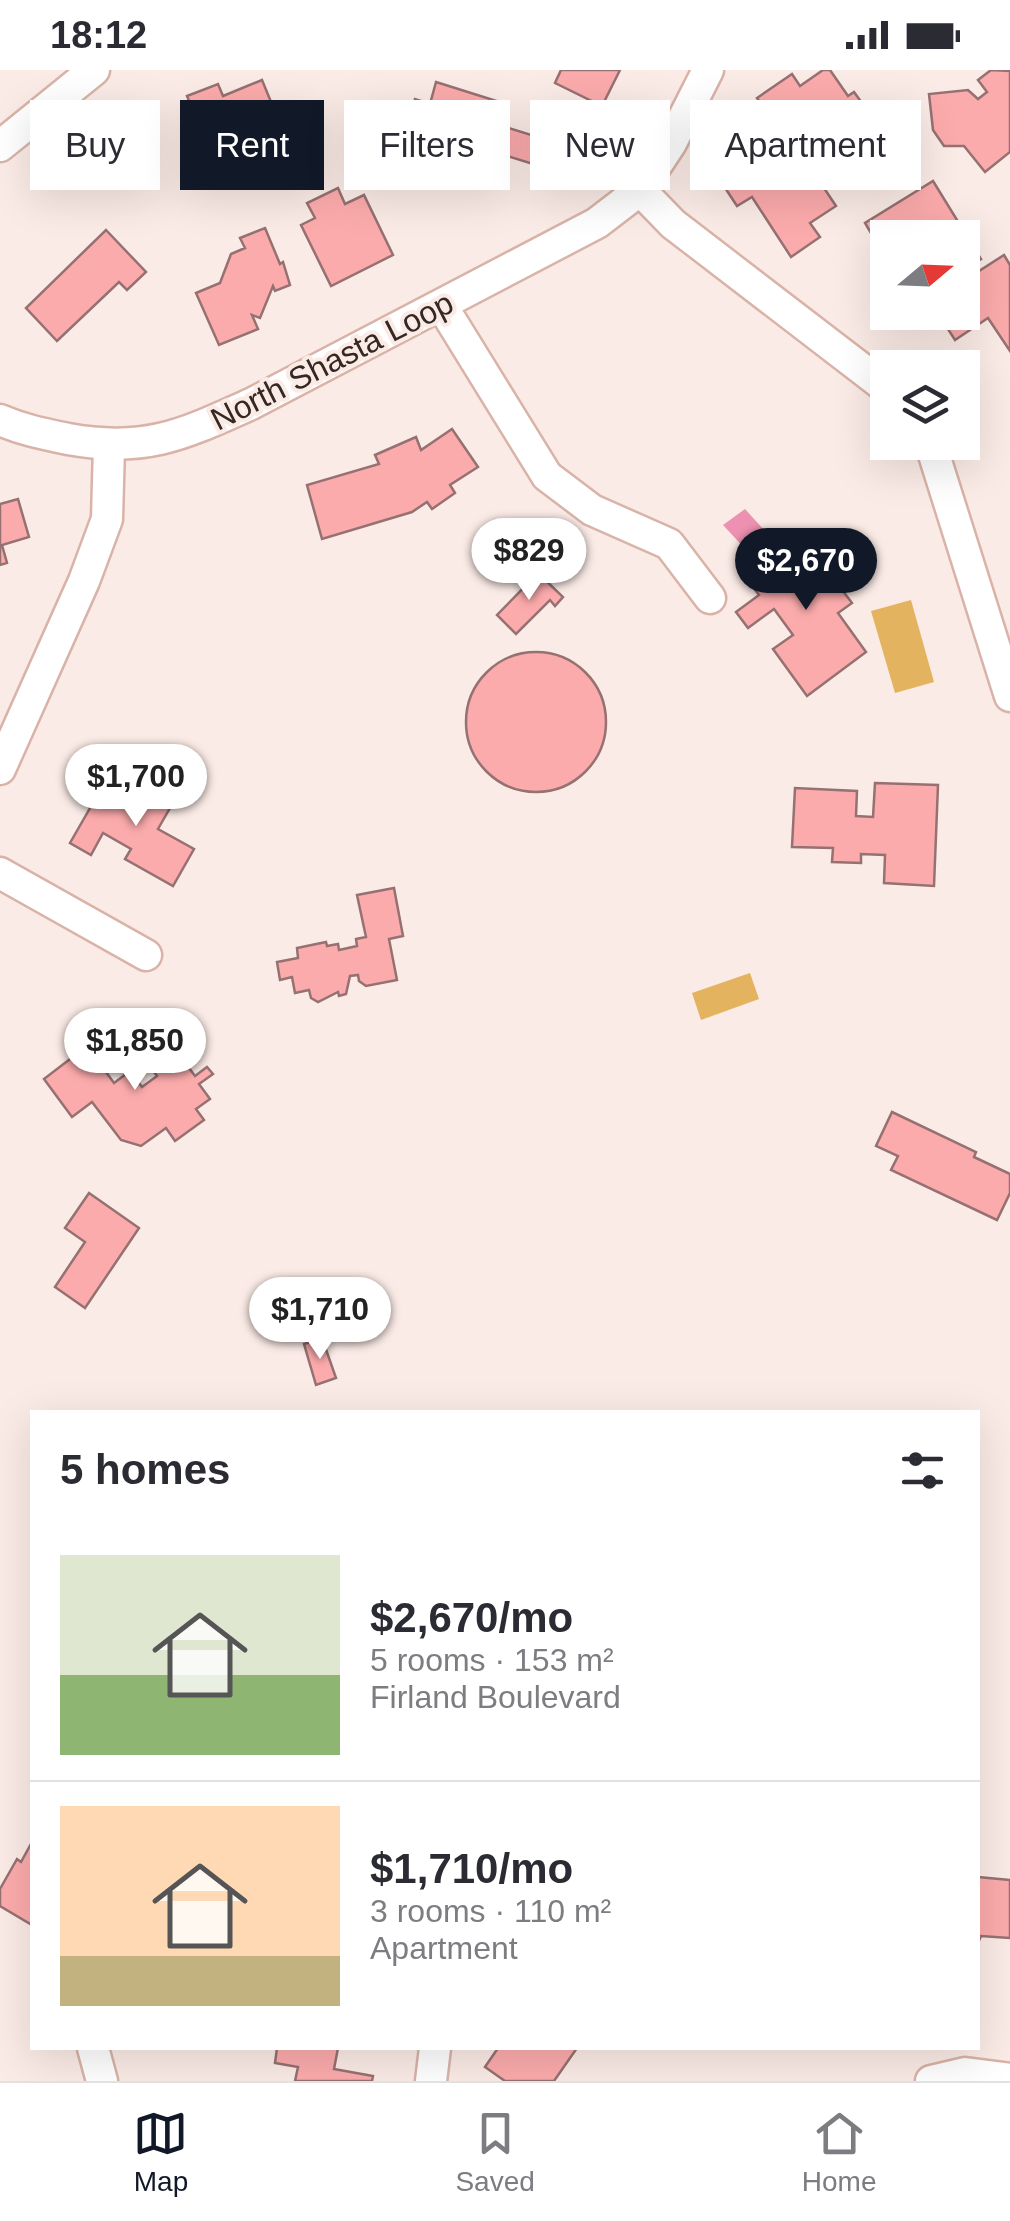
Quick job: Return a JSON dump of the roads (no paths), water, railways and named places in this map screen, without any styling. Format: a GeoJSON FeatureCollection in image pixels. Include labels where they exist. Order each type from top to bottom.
{"type":"FeatureCollection","features":[{"type":"Feature","properties":{"kind":"street"},"geometry":{"type":"LineString","coordinates":[[0,146],[94,70]]}},
{"type":"Feature","properties":{"kind":"street"},"geometry":{"type":"LineString","coordinates":[[670,146],[708,70]]}},
{"type":"Feature","properties":{"kind":"street"},"geometry":{"type":"LineString","coordinates":[[640,190],[673,224],[870,376]]}},
{"type":"Feature","properties":{"kind":"street","name":"North Shasta Loop"},"geometry":{"type":"LineString","coordinates":[[0,420],[23,430],[109,446],[152,443],[200,428],[568,240],[640,190]]}},
{"type":"Feature","properties":{"kind":"street"},"geometry":{"type":"LineString","coordinates":[[442,306],[548,476],[592,510],[669,544],[710,598]]}},
{"type":"Feature","properties":{"kind":"street"},"geometry":{"type":"LineString","coordinates":[[0,769],[84,581],[107,519],[109,446]]}},
{"type":"Feature","properties":{"kind":"street"},"geometry":{"type":"LineString","coordinates":[[936,460],[1010,696]]}},
{"type":"Feature","properties":{"kind":"street"},"geometry":{"type":"LineString","coordinates":[[0,872],[146,956]]}},
{"type":"Feature","properties":{"kind":"street"},"geometry":{"type":"LineString","coordinates":[[94,2050],[102,2081]]}},
{"type":"Feature","properties":{"kind":"street"},"geometry":{"type":"LineString","coordinates":[[431,2081],[435,2050]]}},
{"type":"Feature","properties":{"kind":"street"},"geometry":{"type":"LineString","coordinates":[[930,2081],[965,2073],[1010,2080]]}}]}
